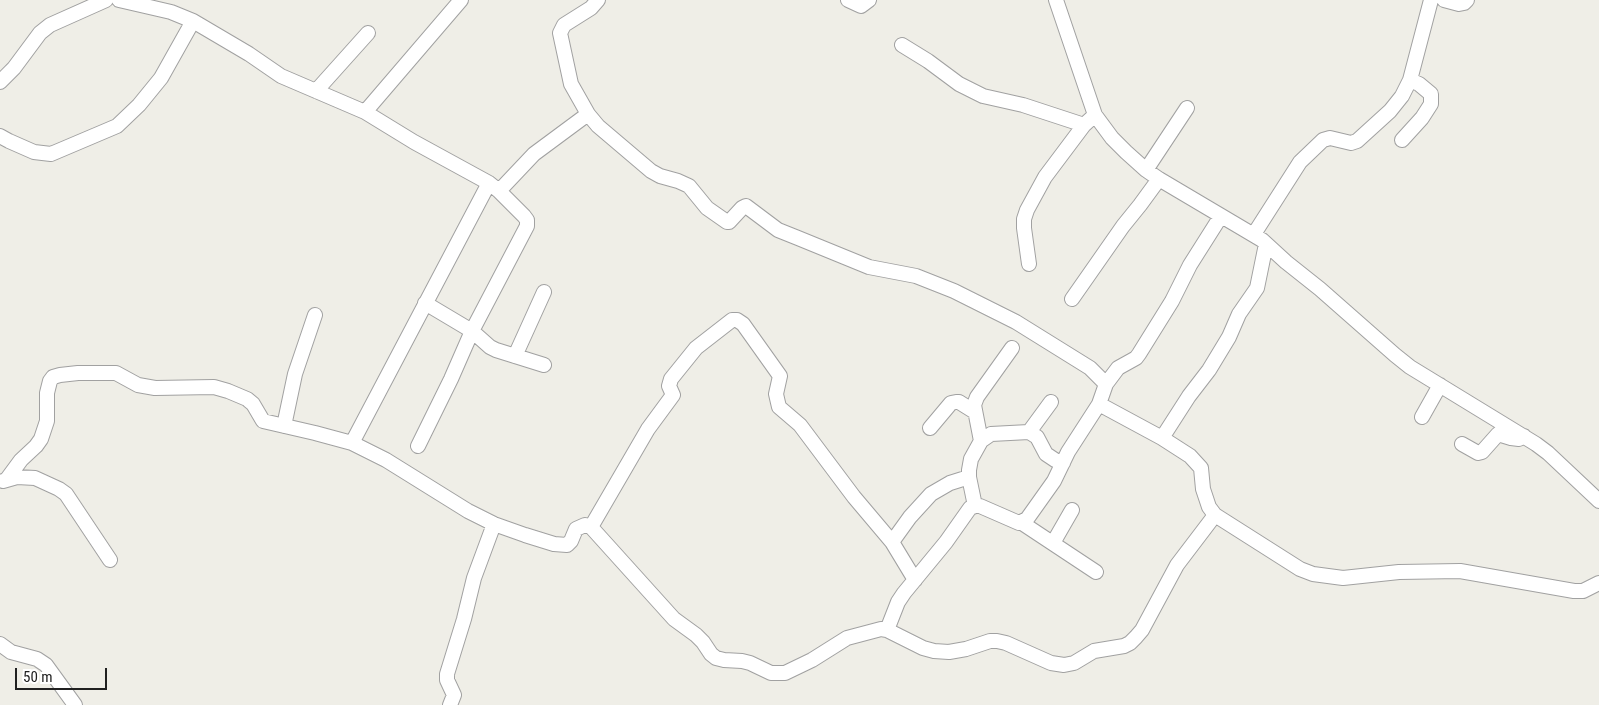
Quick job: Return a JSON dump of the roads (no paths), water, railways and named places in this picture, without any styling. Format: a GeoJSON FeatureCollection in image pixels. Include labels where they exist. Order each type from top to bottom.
{"type":"FeatureCollection","features":[{"type":"Feature","properties":{"kind":"street"},"geometry":{"type":"LineString","coordinates":[[0,82],[14,68],[40,33],[50,25],[105,0]]}},
{"type":"Feature","properties":{"kind":"street"},"geometry":{"type":"LineString","coordinates":[[119,0],[171,12],[194,21],[281,76],[365,112],[494,187],[527,220],[527,226],[472,331],[418,446]]}},
{"type":"Feature","properties":{"kind":"street"},"geometry":{"type":"LineString","coordinates":[[365,112],[461,0]]}},
{"type":"Feature","properties":{"kind":"street"},"geometry":{"type":"LineString","coordinates":[[598,0],[591,8],[564,25],[560,33],[571,84],[588,114],[598,126],[651,170],[660,176],[678,180],[689,186],[707,208],[727,222],[746,206],[778,230],[869,267],[916,276],[944,287],[1016,322],[1090,368],[1106,384]]}},
{"type":"Feature","properties":{"kind":"street"},"geometry":{"type":"LineString","coordinates":[[848,0],[861,6],[869,0]]}},
{"type":"Feature","properties":{"kind":"street"},"geometry":{"type":"LineString","coordinates":[[1056,0],[1090,120]]}},
{"type":"Feature","properties":{"kind":"street"},"geometry":{"type":"LineString","coordinates":[[1254,234],[1300,162],[1323,140],[1330,138],[1351,143],[1357,141],[1390,111],[1402,96],[1410,80],[1431,0]]}},
{"type":"Feature","properties":{"kind":"street"},"geometry":{"type":"LineString","coordinates":[[1444,0],[1459,4],[1467,0]]}},
{"type":"Feature","properties":{"kind":"street"},"geometry":{"type":"LineString","coordinates":[[0,136],[34,152],[51,154],[118,126],[139,105],[161,78],[194,21]]}},
{"type":"Feature","properties":{"kind":"street"},"geometry":{"type":"LineString","coordinates":[[316,91],[368,33]]}},
{"type":"Feature","properties":{"kind":"street"},"geometry":{"type":"LineString","coordinates":[[902,45],[959,84],[983,96],[1090,120],[1158,179],[1254,234],[1410,367],[1524,436],[1548,453],[1599,501]]}},
{"type":"Feature","properties":{"kind":"street"},"geometry":{"type":"LineString","coordinates":[[1402,140],[1422,118],[1431,104],[1431,94],[1419,84],[1410,80]]}},
{"type":"Feature","properties":{"kind":"street"},"geometry":{"type":"LineString","coordinates":[[1146,170],[1187,108]]}},
{"type":"Feature","properties":{"kind":"street"},"geometry":{"type":"LineString","coordinates":[[352,443],[425,303],[494,187],[588,114]]}},
{"type":"Feature","properties":{"kind":"street"},"geometry":{"type":"LineString","coordinates":[[1029,264],[1024,228],[1027,210],[1045,177],[1090,120]]}},
{"type":"Feature","properties":{"kind":"street"},"geometry":{"type":"LineString","coordinates":[[1072,299],[1158,179]]}},
{"type":"Feature","properties":{"kind":"street"},"geometry":{"type":"LineString","coordinates":[[1022,523],[1038,505],[1054,481],[1099,404],[1106,384],[1118,368],[1136,358],[1139,354],[1172,301],[1190,265],[1221,216]]}},
{"type":"Feature","properties":{"kind":"street"},"geometry":{"type":"LineString","coordinates":[[1162,438],[1189,396],[1209,370],[1229,337],[1239,314],[1257,288],[1266,244]]}},
{"type":"Feature","properties":{"kind":"street"},"geometry":{"type":"LineString","coordinates":[[515,356],[544,292]]}},
{"type":"Feature","properties":{"kind":"street"},"geometry":{"type":"LineString","coordinates":[[425,303],[472,331],[490,347],[544,365]]}},
{"type":"Feature","properties":{"kind":"street"},"geometry":{"type":"LineString","coordinates":[[284,426],[295,374],[315,315]]}},
{"type":"Feature","properties":{"kind":"street"},"geometry":{"type":"LineString","coordinates":[[591,527],[648,429],[673,394],[669,386],[670,378],[696,348],[732,320],[737,320],[743,324],[780,376],[776,394],[778,407],[800,425],[854,497],[892,542],[915,580]]}},
{"type":"Feature","properties":{"kind":"street"},"geometry":{"type":"LineString","coordinates":[[982,441],[974,412],[974,405],[977,397],[1012,348]]}},
{"type":"Feature","properties":{"kind":"street"},"geometry":{"type":"LineString","coordinates":[[3,481],[36,446],[40,439],[47,421],[47,393],[50,382],[54,377],[78,373],[116,373],[138,385],[155,388],[214,387],[247,399],[253,404],[263,422],[352,443],[386,460],[468,511],[494,524],[562,545],[567,545],[571,541],[576,529],[585,525],[591,527],[674,619],[696,636],[711,654],[716,658],[750,663],[771,673],[785,673],[812,660],[847,638],[875,630],[887,630],[923,648],[934,651],[949,652],[996,641],[1006,643],[1052,663],[1064,665],[1074,663],[1094,651],[1124,646],[1130,643],[1142,630],[1177,565],[1214,515]]}},
{"type":"Feature","properties":{"kind":"street"},"geometry":{"type":"LineString","coordinates":[[1422,417],[1440,385]]}},
{"type":"Feature","properties":{"kind":"street"},"geometry":{"type":"LineString","coordinates":[[930,428],[951,403],[956,402],[974,412]]}},
{"type":"Feature","properties":{"kind":"street"},"geometry":{"type":"LineString","coordinates":[[1028,432],[1050,402]]}},
{"type":"Feature","properties":{"kind":"street"},"geometry":{"type":"LineString","coordinates":[[1099,404],[1162,438],[1190,456],[1200,468],[1203,489],[1214,515],[1300,569],[1314,574],[1343,578],[1400,572],[1460,571],[1574,591],[1583,591],[1599,583]]}},
{"type":"Feature","properties":{"kind":"street"},"geometry":{"type":"LineString","coordinates":[[975,506],[969,478],[971,459],[982,441],[991,434],[1028,432],[1037,437],[1046,454],[1063,463]]}},
{"type":"Feature","properties":{"kind":"street"},"geometry":{"type":"LineString","coordinates":[[1462,444],[1478,453],[1482,452],[1498,434],[1519,439],[1524,436]]}},
{"type":"Feature","properties":{"kind":"street"},"geometry":{"type":"LineString","coordinates":[[3,481],[24,477],[35,478],[59,488],[66,494],[110,560]]}},
{"type":"Feature","properties":{"kind":"street"},"geometry":{"type":"LineString","coordinates":[[892,542],[910,517],[931,494],[950,483],[969,478]]}},
{"type":"Feature","properties":{"kind":"street"},"geometry":{"type":"LineString","coordinates":[[887,630],[898,602],[946,542],[970,508],[975,506],[980,506],[1014,522],[1022,523],[1096,572]]}},
{"type":"Feature","properties":{"kind":"street"},"geometry":{"type":"LineString","coordinates":[[1053,543],[1072,510]]}},
{"type":"Feature","properties":{"kind":"street"},"geometry":{"type":"LineString","coordinates":[[450,705],[454,695],[447,680],[447,674],[480,559],[494,524]]}},
{"type":"Feature","properties":{"kind":"street"},"geometry":{"type":"LineString","coordinates":[[0,644],[11,652],[37,659],[46,665],[75,705]]}}]}
